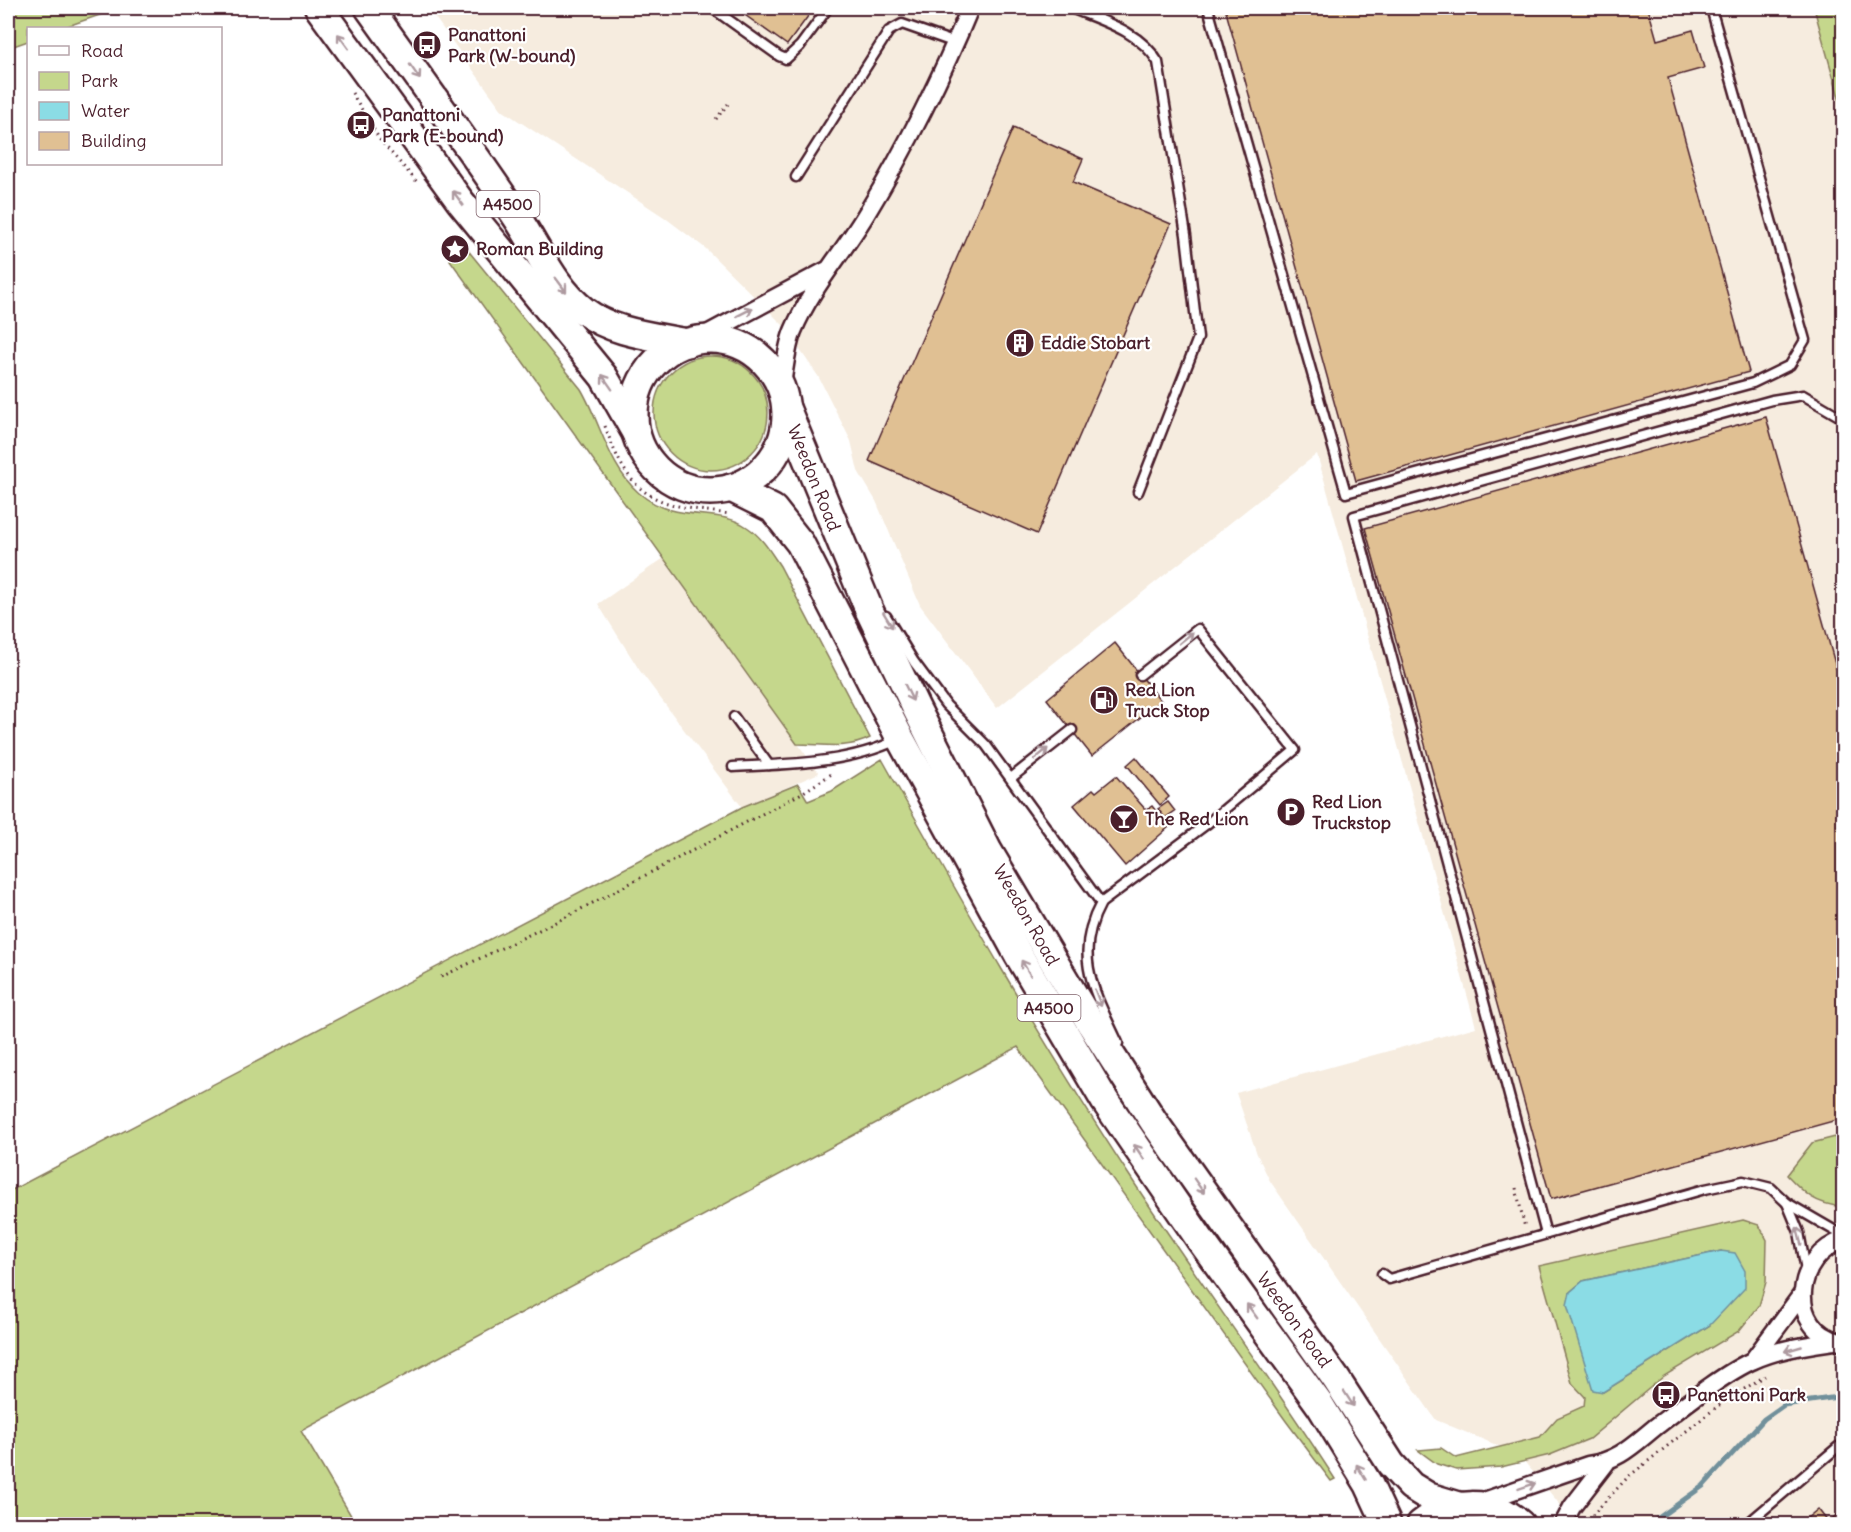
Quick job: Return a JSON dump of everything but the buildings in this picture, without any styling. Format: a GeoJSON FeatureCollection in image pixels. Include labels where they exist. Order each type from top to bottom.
{"type":"FeatureCollection","features":[{"type":"Feature","properties":{"kind":"highway","name":"A4500"},"geometry":{"type":"LineString","coordinates":[[319,8],[459,201],[604,377],[648,458],[668,478],[694,489],[712,491],[731,488],[755,476],[774,457],[784,432],[783,398],[763,361],[746,348],[718,339],[691,342],[620,328],[597,320],[582,310],[563,288],[519,220],[369,8]]}},
{"type":"Feature","properties":{"kind":"highway","name":"A4500"},"geometry":{"type":"LineString","coordinates":[[636,433],[635,405],[643,379],[660,358],[691,342]]}},
{"type":"Feature","properties":{"kind":"highway","name":"Weedon Road"},"geometry":{"type":"LineString","coordinates":[[783,398],[836,534],[916,708],[988,851],[1091,1024],[1154,1122],[1336,1379],[1391,1464],[1411,1486],[1429,1497],[1493,1508],[1521,1524]]}},
{"type":"Feature","properties":{"kind":"highway","name":"Weedon Road"},"geometry":{"type":"LineString","coordinates":[[731,488],[760,500],[785,520],[800,543],[900,738],[1018,954],[1105,1101],[1198,1238],[1320,1405],[1369,1485],[1387,1524]]}},
{"type":"Feature","properties":{"kind":"highway"},"geometry":{"type":"LineString","coordinates":[[1421,1524],[1444,1510],[1465,1505]]}},
{"type":"Feature","properties":{"kind":"street"},"geometry":{"type":"LineString","coordinates":[[783,398],[793,332],[825,271],[846,248],[869,210],[956,43],[970,8]]}},
{"type":"Feature","properties":{"kind":"street"},"geometry":{"type":"LineString","coordinates":[[691,342],[825,271]]}},
{"type":"Feature","properties":{"kind":"street"},"geometry":{"type":"LineString","coordinates":[[1839,1342],[1821,1333],[1812,1322],[1805,1309],[1802,1294],[1806,1270],[1823,1249],[1844,1238]]}},
{"type":"Feature","properties":{"kind":"street"},"geometry":{"type":"LineString","coordinates":[[1753,1360],[1802,1294]]}},
{"type":"Feature","properties":{"kind":"street"},"geometry":{"type":"LineString","coordinates":[[1563,1524],[1572,1507],[1606,1463],[1622,1454],[1693,1399],[1753,1360],[1801,1346],[1839,1342]]}},
{"type":"Feature","properties":{"kind":"street"},"geometry":{"type":"LineString","coordinates":[[1465,1505],[1588,1465],[1606,1463]]}},
{"type":"Feature","properties":{"kind":"lane"},"geometry":{"type":"LineString","coordinates":[[712,8],[786,59],[800,46],[828,8]]}},
{"type":"Feature","properties":{"kind":"lane"},"geometry":{"type":"LineString","coordinates":[[1071,8],[1131,34],[1150,48],[1158,62],[1186,235],[1198,338],[1138,492]]}},
{"type":"Feature","properties":{"kind":"lane"},"geometry":{"type":"LineString","coordinates":[[1208,8],[1346,493],[1753,384],[1790,365],[1805,340],[1711,8]]}},
{"type":"Feature","properties":{"kind":"lane"},"geometry":{"type":"LineString","coordinates":[[796,177],[889,31],[902,24],[956,43]]}},
{"type":"Feature","properties":{"kind":"lane"},"geometry":{"type":"LineString","coordinates":[[1546,1234],[1354,516],[1772,399],[1803,395],[1844,419]]}},
{"type":"Feature","properties":{"kind":"lane"},"geometry":{"type":"LineString","coordinates":[[836,534],[914,662],[945,705],[986,745],[1101,903]]}},
{"type":"Feature","properties":{"kind":"lane"},"geometry":{"type":"LineString","coordinates":[[1140,675],[1198,628],[1295,750],[1208,823],[1101,903],[1091,921],[1086,945],[1088,969],[1099,1003],[1154,1122]]}},
{"type":"Feature","properties":{"kind":"lane"},"geometry":{"type":"LineString","coordinates":[[734,717],[768,765]]}},
{"type":"Feature","properties":{"kind":"lane"},"geometry":{"type":"LineString","coordinates":[[1011,778],[1072,730]]}},
{"type":"Feature","properties":{"kind":"lane"},"geometry":{"type":"LineString","coordinates":[[733,767],[808,763],[883,747],[900,738]]}},
{"type":"Feature","properties":{"kind":"lane"},"geometry":{"type":"LineString","coordinates":[[1382,1274],[1389,1279],[1705,1189],[1743,1181],[1771,1188],[1787,1203],[1844,1238]]}},
{"type":"Feature","properties":{"kind":"lane"},"geometry":{"type":"LineString","coordinates":[[1787,1203],[1798,1232],[1806,1270]]}},
{"type":"Feature","properties":{"kind":"lane"},"geometry":{"type":"LineString","coordinates":[[1747,1524],[1838,1447],[1844,1446]]}},
{"type":"Feature","properties":{"kind":"path"},"geometry":{"type":"LineString","coordinates":[[716,120],[728,104]]}},
{"type":"Feature","properties":{"kind":"path"},"geometry":{"type":"LineString","coordinates":[[441,977],[564,918],[802,793],[836,772]]}},
{"type":"Feature","properties":{"kind":"path"},"geometry":{"type":"LineString","coordinates":[[1584,1524],[1628,1477],[1722,1403],[1774,1371]]}},
{"type":"Feature","properties":{"kind":"shaded area"},"geometry":{"type":"Polygon","coordinates":[[[428,8],[1814,8],[1844,112],[1843,1524],[1576,1524],[1518,1454],[1436,1420],[1270,1181],[1257,1154],[1236,1093],[1476,1027],[1317,454],[997,708],[920,605],[876,501],[858,471],[851,441],[818,376],[782,324],[705,248],[664,217],[502,110],[428,8]]]}},
{"type":"Feature","properties":{"kind":"shaded area"},"geometry":{"type":"Polygon","coordinates":[[[664,558],[819,773],[742,807],[640,671],[598,604],[664,558]]]}},
{"type":"Feature","properties":{"kind":"green space"},"geometry":{"type":"Polygon","coordinates":[[[8,8],[120,8],[65,27],[27,27],[27,41],[8,48],[8,8]]]}},
{"type":"Feature","properties":{"kind":"green space"},"geometry":{"type":"Polygon","coordinates":[[[1814,8],[1843,8],[1843,112],[1814,8]]]}},
{"type":"Feature","properties":{"kind":"green space"},"geometry":{"type":"Polygon","coordinates":[[[462,243],[581,389],[612,457],[628,482],[639,493],[667,509],[723,517],[735,521],[747,527],[761,540],[780,566],[870,738],[852,744],[834,746],[797,744],[450,260],[462,243]]]}},
{"type":"Feature","properties":{"kind":"green space"},"geometry":{"type":"Polygon","coordinates":[[[711,356],[733,360],[752,372],[764,391],[768,413],[764,435],[752,454],[733,466],[711,470],[689,466],[670,454],[658,435],[654,413],[658,391],[670,372],[689,360],[711,356]]]}},
{"type":"Feature","properties":{"kind":"green space"},"geometry":{"type":"Polygon","coordinates":[[[882,759],[1002,969],[1096,1124],[1335,1479],[1331,1481],[1286,1421],[1018,1047],[301,1431],[356,1524],[8,1524],[8,1192],[742,807],[798,784],[808,801],[832,791],[882,759]]]}},
{"type":"Feature","properties":{"kind":"green space"},"geometry":{"type":"Polygon","coordinates":[[[1844,1135],[1843,1207],[1818,1201],[1787,1175],[1812,1143],[1844,1135]]]}},
{"type":"Feature","properties":{"kind":"green space"},"geometry":{"type":"Polygon","coordinates":[[[1743,1220],[1759,1225],[1767,1240],[1766,1282],[1759,1306],[1739,1331],[1664,1376],[1589,1439],[1550,1455],[1501,1467],[1456,1470],[1437,1464],[1418,1450],[1441,1448],[1456,1458],[1540,1437],[1557,1418],[1584,1406],[1585,1397],[1572,1383],[1539,1266],[1743,1220]],[[1721,1251],[1583,1281],[1570,1292],[1603,1392],[1710,1325],[1721,1251]]]}},
{"type":"Feature","properties":{"kind":"water"},"geometry":{"type":"Polygon","coordinates":[[[1721,1251],[1735,1253],[1745,1271],[1745,1288],[1710,1325],[1603,1392],[1593,1390],[1567,1305],[1570,1292],[1583,1281],[1721,1251]]]}},
{"type":"Feature","properties":{"kind":"waterway"},"geometry":{"type":"LineString","coordinates":[[1650,1524],[1703,1486],[1764,1419],[1784,1405],[1844,1396]]}},
{"type":"Feature","properties":{"kind":"place","name":"Panattoni Park (W-bound)"},"geometry":{"type":"Point","coordinates":[427,45]}},
{"type":"Feature","properties":{"kind":"place","name":"Panattoni Park (E-bound)"},"geometry":{"type":"Point","coordinates":[361,125]}},
{"type":"Feature","properties":{"kind":"place","name":"Roman Building"},"geometry":{"type":"Point","coordinates":[455,249]}},
{"type":"Feature","properties":{"kind":"place","name":"Eddie Stobart"},"geometry":{"type":"Point","coordinates":[1020,343]}},
{"type":"Feature","properties":{"kind":"place","name":"Red Lion Truck Stop"},"geometry":{"type":"Point","coordinates":[1104,700]}},
{"type":"Feature","properties":{"kind":"place","name":"Red Lion Truckstop"},"geometry":{"type":"Point","coordinates":[1291,812]}},
{"type":"Feature","properties":{"kind":"place","name":"The Red Lion"},"geometry":{"type":"Point","coordinates":[1124,819]}},
{"type":"Feature","properties":{"kind":"place","name":"Panettoni Park"},"geometry":{"type":"Point","coordinates":[1666,1395]}}]}
